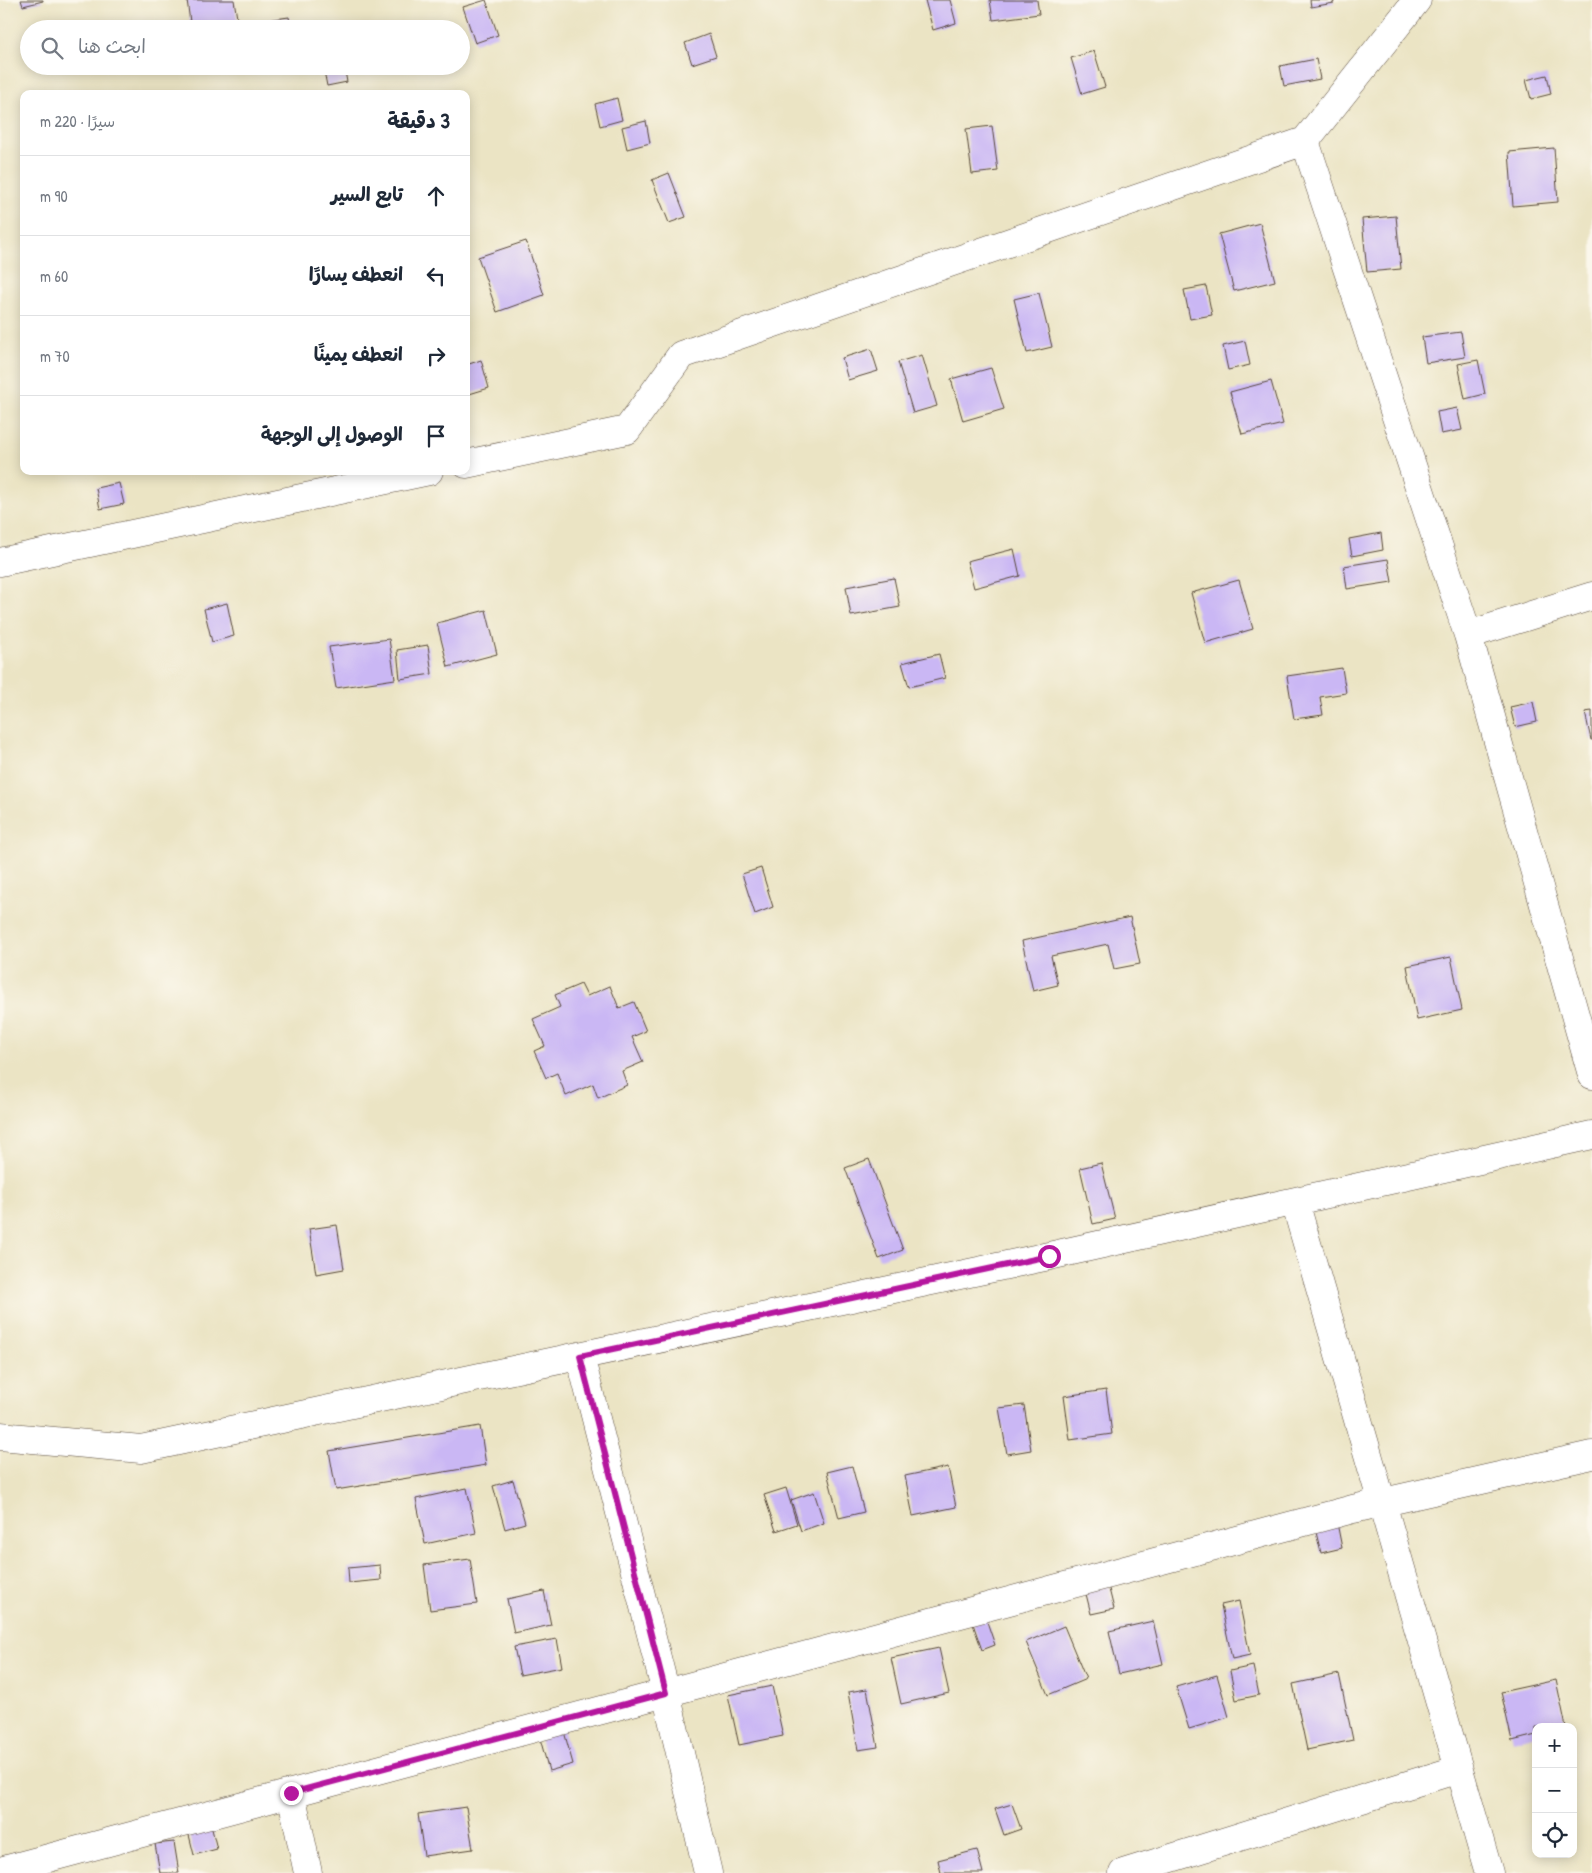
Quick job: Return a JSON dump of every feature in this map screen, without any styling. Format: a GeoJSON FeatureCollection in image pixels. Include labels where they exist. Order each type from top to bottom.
{"type":"FeatureCollection","features":[{"type":"Feature","properties":{"kind":"street"},"geometry":{"type":"LineString","coordinates":[[470,463],[627,430],[681,355],[1304,141],[1417,0]]}},
{"type":"Feature","properties":{"kind":"street"},"geometry":{"type":"LineString","coordinates":[[1304,141],[1468,635],[1592,1075]]}},
{"type":"Feature","properties":{"kind":"street"},"geometry":{"type":"LineString","coordinates":[[0,562],[411,475]]}},
{"type":"Feature","properties":{"kind":"street"},"geometry":{"type":"LineString","coordinates":[[1468,635],[1592,596]]}},
{"type":"Feature","properties":{"kind":"street"},"geometry":{"type":"LineString","coordinates":[[0,1436],[141,1449],[1295,1202],[1592,1135]]}},
{"type":"Feature","properties":{"kind":"street"},"geometry":{"type":"LineString","coordinates":[[1295,1202],[1489,1873]]}},
{"type":"Feature","properties":{"kind":"street"},"geometry":{"type":"LineString","coordinates":[[580,1356],[666,1693],[708,1873]]}},
{"type":"Feature","properties":{"kind":"street"},"geometry":{"type":"LineString","coordinates":[[0,1871],[1382,1503],[1592,1455]]}},
{"type":"Feature","properties":{"kind":"street"},"geometry":{"type":"LineString","coordinates":[[1123,1873],[1459,1769]]}},
{"type":"Feature","properties":{"kind":"street"},"geometry":{"type":"LineString","coordinates":[[291,1793],[308,1873]]}},
{"type":"Feature","properties":{"kind":"building"},"geometry":{"type":"Polygon","coordinates":[[[21,0],[43,0],[43,1],[23,6],[21,0]]]}},
{"type":"Feature","properties":{"kind":"building"},"geometry":{"type":"Polygon","coordinates":[[[187,0],[234,0],[237,20],[190,20],[187,0]]]}},
{"type":"Feature","properties":{"kind":"building"},"geometry":{"type":"Polygon","coordinates":[[[486,0],[498,35],[475,43],[470,28],[470,20],[467,20],[463,7],[486,0]]]}},
{"type":"Feature","properties":{"kind":"building"},"geometry":{"type":"Polygon","coordinates":[[[925,0],[950,0],[956,23],[933,30],[925,0]]]}},
{"type":"Feature","properties":{"kind":"building"},"geometry":{"type":"Polygon","coordinates":[[[990,0],[1037,0],[1039,14],[993,20],[990,0]]]}},
{"type":"Feature","properties":{"kind":"building"},"geometry":{"type":"Polygon","coordinates":[[[1310,0],[1333,0],[1334,3],[1311,7],[1310,0]]]}},
{"type":"Feature","properties":{"kind":"building"},"geometry":{"type":"Polygon","coordinates":[[[289,17],[290,20],[267,20],[289,17]]]}},
{"type":"Feature","properties":{"kind":"building"},"geometry":{"type":"Polygon","coordinates":[[[709,34],[716,56],[692,64],[685,43],[709,34]]]}},
{"type":"Feature","properties":{"kind":"building"},"geometry":{"type":"Polygon","coordinates":[[[1094,51],[1105,87],[1082,94],[1071,58],[1094,51]]]}},
{"type":"Feature","properties":{"kind":"building"},"geometry":{"type":"Polygon","coordinates":[[[1316,59],[1320,79],[1284,86],[1280,66],[1316,59]]]}},
{"type":"Feature","properties":{"kind":"building"},"geometry":{"type":"Polygon","coordinates":[[[325,75],[346,75],[347,82],[327,86],[325,75]]]}},
{"type":"Feature","properties":{"kind":"building"},"geometry":{"type":"Polygon","coordinates":[[[1547,75],[1551,94],[1531,99],[1526,80],[1547,75]]]}},
{"type":"Feature","properties":{"kind":"building"},"geometry":{"type":"Polygon","coordinates":[[[617,98],[622,120],[600,126],[595,104],[617,98]]]}},
{"type":"Feature","properties":{"kind":"building"},"geometry":{"type":"Polygon","coordinates":[[[646,121],[650,143],[627,149],[622,127],[646,121]]]}},
{"type":"Feature","properties":{"kind":"building"},"geometry":{"type":"Polygon","coordinates":[[[992,126],[998,171],[972,174],[966,129],[992,126]]]}},
{"type":"Feature","properties":{"kind":"building"},"geometry":{"type":"Polygon","coordinates":[[[1554,148],[1558,202],[1513,206],[1509,152],[1554,148]]]}},
{"type":"Feature","properties":{"kind":"building"},"geometry":{"type":"Polygon","coordinates":[[[669,173],[686,217],[669,223],[652,180],[669,173]]]}},
{"type":"Feature","properties":{"kind":"building"},"geometry":{"type":"Polygon","coordinates":[[[1396,216],[1401,269],[1367,272],[1362,219],[1396,216]]]}},
{"type":"Feature","properties":{"kind":"building"},"geometry":{"type":"Polygon","coordinates":[[[1260,223],[1275,281],[1234,291],[1219,234],[1260,223]]]}},
{"type":"Feature","properties":{"kind":"building"},"geometry":{"type":"Polygon","coordinates":[[[526,241],[544,295],[497,312],[478,257],[526,241]]]}},
{"type":"Feature","properties":{"kind":"building"},"geometry":{"type":"Polygon","coordinates":[[[1206,286],[1212,315],[1190,319],[1184,290],[1206,286]]]}},
{"type":"Feature","properties":{"kind":"building"},"geometry":{"type":"Polygon","coordinates":[[[1039,293],[1052,347],[1027,353],[1014,299],[1039,293]]]}},
{"type":"Feature","properties":{"kind":"building"},"geometry":{"type":"Polygon","coordinates":[[[1461,332],[1465,357],[1426,363],[1422,337],[1461,332]]]}},
{"type":"Feature","properties":{"kind":"building"},"geometry":{"type":"Polygon","coordinates":[[[1245,341],[1250,365],[1228,370],[1223,346],[1245,341]]]}},
{"type":"Feature","properties":{"kind":"building"},"geometry":{"type":"Polygon","coordinates":[[[871,349],[878,371],[848,380],[842,358],[871,349]]]}},
{"type":"Feature","properties":{"kind":"building"},"geometry":{"type":"Polygon","coordinates":[[[922,355],[937,406],[913,413],[898,362],[922,355]]]}},
{"type":"Feature","properties":{"kind":"building"},"geometry":{"type":"Polygon","coordinates":[[[481,360],[489,388],[470,394],[470,364],[481,360]]]}},
{"type":"Feature","properties":{"kind":"building"},"geometry":{"type":"Polygon","coordinates":[[[1478,360],[1485,394],[1465,399],[1458,364],[1478,360]]]}},
{"type":"Feature","properties":{"kind":"building"},"geometry":{"type":"Polygon","coordinates":[[[991,368],[1004,409],[963,421],[951,379],[991,368]]]}},
{"type":"Feature","properties":{"kind":"building"},"geometry":{"type":"Polygon","coordinates":[[[1271,381],[1283,424],[1242,434],[1230,392],[1271,381]]]}},
{"type":"Feature","properties":{"kind":"building"},"geometry":{"type":"Polygon","coordinates":[[[1457,408],[1462,430],[1441,434],[1437,412],[1457,408]]]}},
{"type":"Feature","properties":{"kind":"building"},"geometry":{"type":"Polygon","coordinates":[[[119,483],[124,504],[100,509],[96,488],[119,483]]]}},
{"type":"Feature","properties":{"kind":"building"},"geometry":{"type":"Polygon","coordinates":[[[1381,533],[1383,550],[1352,556],[1349,539],[1381,533]]]}},
{"type":"Feature","properties":{"kind":"building"},"geometry":{"type":"Polygon","coordinates":[[[1014,549],[1020,576],[974,588],[967,561],[1014,549]]]}},
{"type":"Feature","properties":{"kind":"building"},"geometry":{"type":"Polygon","coordinates":[[[1388,559],[1392,582],[1347,589],[1344,566],[1388,559]]]}},
{"type":"Feature","properties":{"kind":"building"},"geometry":{"type":"Polygon","coordinates":[[[894,578],[900,607],[851,616],[846,587],[894,578]]]}},
{"type":"Feature","properties":{"kind":"building"},"geometry":{"type":"Polygon","coordinates":[[[1239,580],[1253,629],[1205,643],[1191,593],[1239,580]]]}},
{"type":"Feature","properties":{"kind":"building"},"geometry":{"type":"Polygon","coordinates":[[[227,603],[234,636],[212,642],[204,609],[227,603]]]}},
{"type":"Feature","properties":{"kind":"building"},"geometry":{"type":"Polygon","coordinates":[[[486,610],[497,654],[448,667],[437,623],[486,610]]]}},
{"type":"Feature","properties":{"kind":"building"},"geometry":{"type":"Polygon","coordinates":[[[389,639],[395,679],[336,688],[329,647],[389,639]]]}},
{"type":"Feature","properties":{"kind":"building"},"geometry":{"type":"Polygon","coordinates":[[[428,645],[432,674],[400,679],[397,650],[428,645]]]}},
{"type":"Feature","properties":{"kind":"building"},"geometry":{"type":"Polygon","coordinates":[[[939,654],[945,678],[909,687],[902,663],[939,654]]]}},
{"type":"Feature","properties":{"kind":"building"},"geometry":{"type":"Polygon","coordinates":[[[1342,668],[1346,693],[1320,697],[1323,715],[1294,719],[1287,676],[1342,668]]]}},
{"type":"Feature","properties":{"kind":"building"},"geometry":{"type":"Polygon","coordinates":[[[1533,702],[1537,722],[1515,727],[1510,707],[1533,702]]]}},
{"type":"Feature","properties":{"kind":"building"},"geometry":{"type":"Polygon","coordinates":[[[1592,711],[1592,740],[1591,740],[1585,712],[1592,711]]]}},
{"type":"Feature","properties":{"kind":"building"},"geometry":{"type":"Polygon","coordinates":[[[761,868],[773,907],[755,914],[742,874],[761,868]]]}},
{"type":"Feature","properties":{"kind":"building"},"geometry":{"type":"Polygon","coordinates":[[[1130,917],[1140,964],[1114,969],[1108,944],[1051,956],[1058,985],[1033,991],[1022,941],[1130,917]]]}},
{"type":"Feature","properties":{"kind":"building"},"geometry":{"type":"Polygon","coordinates":[[[1451,957],[1462,1010],[1417,1020],[1407,966],[1451,957]]]}},
{"type":"Feature","properties":{"kind":"building"},"geometry":{"type":"Polygon","coordinates":[[[581,984],[587,996],[610,986],[619,1008],[634,1002],[646,1031],[632,1037],[643,1062],[622,1071],[627,1085],[598,1098],[593,1084],[566,1096],[557,1073],[546,1078],[534,1051],[545,1046],[533,1019],[560,1007],[555,995],[581,984]]]}},
{"type":"Feature","properties":{"kind":"building"},"geometry":{"type":"Polygon","coordinates":[[[869,1159],[903,1250],[879,1259],[845,1168],[869,1159]]]}},
{"type":"Feature","properties":{"kind":"building"},"geometry":{"type":"Polygon","coordinates":[[[1101,1163],[1115,1219],[1093,1224],[1080,1168],[1101,1163]]]}},
{"type":"Feature","properties":{"kind":"building"},"geometry":{"type":"Polygon","coordinates":[[[337,1225],[344,1269],[316,1274],[309,1229],[337,1225]]]}},
{"type":"Feature","properties":{"kind":"building"},"geometry":{"type":"Polygon","coordinates":[[[1106,1390],[1112,1434],[1070,1440],[1064,1396],[1106,1390]]]}},
{"type":"Feature","properties":{"kind":"building"},"geometry":{"type":"Polygon","coordinates":[[[1024,1405],[1031,1450],[1007,1454],[999,1408],[1024,1405]]]}},
{"type":"Feature","properties":{"kind":"building"},"geometry":{"type":"Polygon","coordinates":[[[480,1426],[486,1465],[336,1490],[329,1451],[480,1426]]]}},
{"type":"Feature","properties":{"kind":"building"},"geometry":{"type":"Polygon","coordinates":[[[852,1466],[864,1512],[839,1518],[827,1472],[852,1466]]]}},
{"type":"Feature","properties":{"kind":"building"},"geometry":{"type":"Polygon","coordinates":[[[948,1467],[956,1507],[913,1516],[905,1476],[948,1467]]]}},
{"type":"Feature","properties":{"kind":"building"},"geometry":{"type":"Polygon","coordinates":[[[513,1480],[525,1523],[505,1529],[493,1486],[513,1480]]]}},
{"type":"Feature","properties":{"kind":"building"},"geometry":{"type":"Polygon","coordinates":[[[467,1488],[476,1533],[425,1544],[416,1499],[467,1488]]]}},
{"type":"Feature","properties":{"kind":"building"},"geometry":{"type":"Polygon","coordinates":[[[786,1488],[797,1524],[776,1531],[764,1495],[786,1488]]]}},
{"type":"Feature","properties":{"kind":"building"},"geometry":{"type":"Polygon","coordinates":[[[814,1492],[824,1523],[801,1531],[791,1500],[814,1492]]]}},
{"type":"Feature","properties":{"kind":"building"},"geometry":{"type":"Polygon","coordinates":[[[1337,1523],[1342,1548],[1321,1553],[1315,1528],[1337,1523]]]}},
{"type":"Feature","properties":{"kind":"building"},"geometry":{"type":"Polygon","coordinates":[[[470,1559],[477,1604],[430,1610],[424,1565],[470,1559]]]}},
{"type":"Feature","properties":{"kind":"building"},"geometry":{"type":"Polygon","coordinates":[[[380,1565],[381,1580],[349,1583],[348,1568],[380,1565]]]}},
{"type":"Feature","properties":{"kind":"building"},"geometry":{"type":"Polygon","coordinates":[[[1108,1585],[1114,1609],[1091,1614],[1085,1590],[1108,1585]]]}},
{"type":"Feature","properties":{"kind":"building"},"geometry":{"type":"Polygon","coordinates":[[[544,1591],[551,1625],[514,1633],[507,1599],[544,1591]]]}},
{"type":"Feature","properties":{"kind":"building"},"geometry":{"type":"Polygon","coordinates":[[[1239,1601],[1250,1655],[1232,1659],[1221,1605],[1239,1601]]]}},
{"type":"Feature","properties":{"kind":"building"},"geometry":{"type":"Polygon","coordinates":[[[985,1616],[995,1645],[982,1650],[972,1621],[985,1616]]]}},
{"type":"Feature","properties":{"kind":"building"},"geometry":{"type":"Polygon","coordinates":[[[1153,1621],[1163,1664],[1119,1674],[1109,1631],[1153,1621]]]}},
{"type":"Feature","properties":{"kind":"building"},"geometry":{"type":"Polygon","coordinates":[[[1064,1626],[1086,1679],[1048,1695],[1026,1642],[1064,1626]]]}},
{"type":"Feature","properties":{"kind":"building"},"geometry":{"type":"Polygon","coordinates":[[[557,1639],[562,1667],[520,1675],[514,1647],[557,1639]]]}},
{"type":"Feature","properties":{"kind":"building"},"geometry":{"type":"Polygon","coordinates":[[[939,1648],[949,1693],[901,1704],[891,1658],[939,1648]]]}},
{"type":"Feature","properties":{"kind":"building"},"geometry":{"type":"Polygon","coordinates":[[[1253,1666],[1259,1695],[1236,1700],[1230,1671],[1253,1666]]]}},
{"type":"Feature","properties":{"kind":"building"},"geometry":{"type":"Polygon","coordinates":[[[1339,1674],[1353,1740],[1307,1750],[1293,1684],[1339,1674]]]}},
{"type":"Feature","properties":{"kind":"building"},"geometry":{"type":"Polygon","coordinates":[[[1217,1675],[1229,1717],[1189,1729],[1176,1687],[1217,1675]]]}},
{"type":"Feature","properties":{"kind":"building"},"geometry":{"type":"Polygon","coordinates":[[[1556,1680],[1565,1723],[1532,1723],[1532,1736],[1512,1741],[1501,1692],[1556,1680]]]}},
{"type":"Feature","properties":{"kind":"building"},"geometry":{"type":"Polygon","coordinates":[[[772,1686],[783,1736],[739,1745],[728,1695],[772,1686]]]}},
{"type":"Feature","properties":{"kind":"building"},"geometry":{"type":"Polygon","coordinates":[[[867,1689],[878,1747],[858,1750],[848,1692],[867,1689]]]}},
{"type":"Feature","properties":{"kind":"building"},"geometry":{"type":"Polygon","coordinates":[[[560,1717],[573,1764],[549,1771],[536,1724],[560,1717]]]}},
{"type":"Feature","properties":{"kind":"building"},"geometry":{"type":"Polygon","coordinates":[[[1012,1804],[1021,1829],[1004,1835],[995,1809],[1012,1804]]]}},
{"type":"Feature","properties":{"kind":"building"},"geometry":{"type":"Polygon","coordinates":[[[466,1807],[473,1849],[424,1856],[418,1814],[466,1807]]]}},
{"type":"Feature","properties":{"kind":"building"},"geometry":{"type":"Polygon","coordinates":[[[208,1813],[217,1849],[194,1855],[185,1819],[208,1813]]]}},
{"type":"Feature","properties":{"kind":"building"},"geometry":{"type":"Polygon","coordinates":[[[174,1842],[179,1873],[160,1873],[155,1844],[174,1842]]]}},
{"type":"Feature","properties":{"kind":"building"},"geometry":{"type":"Polygon","coordinates":[[[977,1850],[983,1873],[941,1873],[938,1860],[977,1850]]]}},
{"type":"Feature","properties":{"kind":"route"},"geometry":{"type":"LineString","coordinates":[[291,1793],[666,1693],[580,1356],[1049,1256]]}}]}
